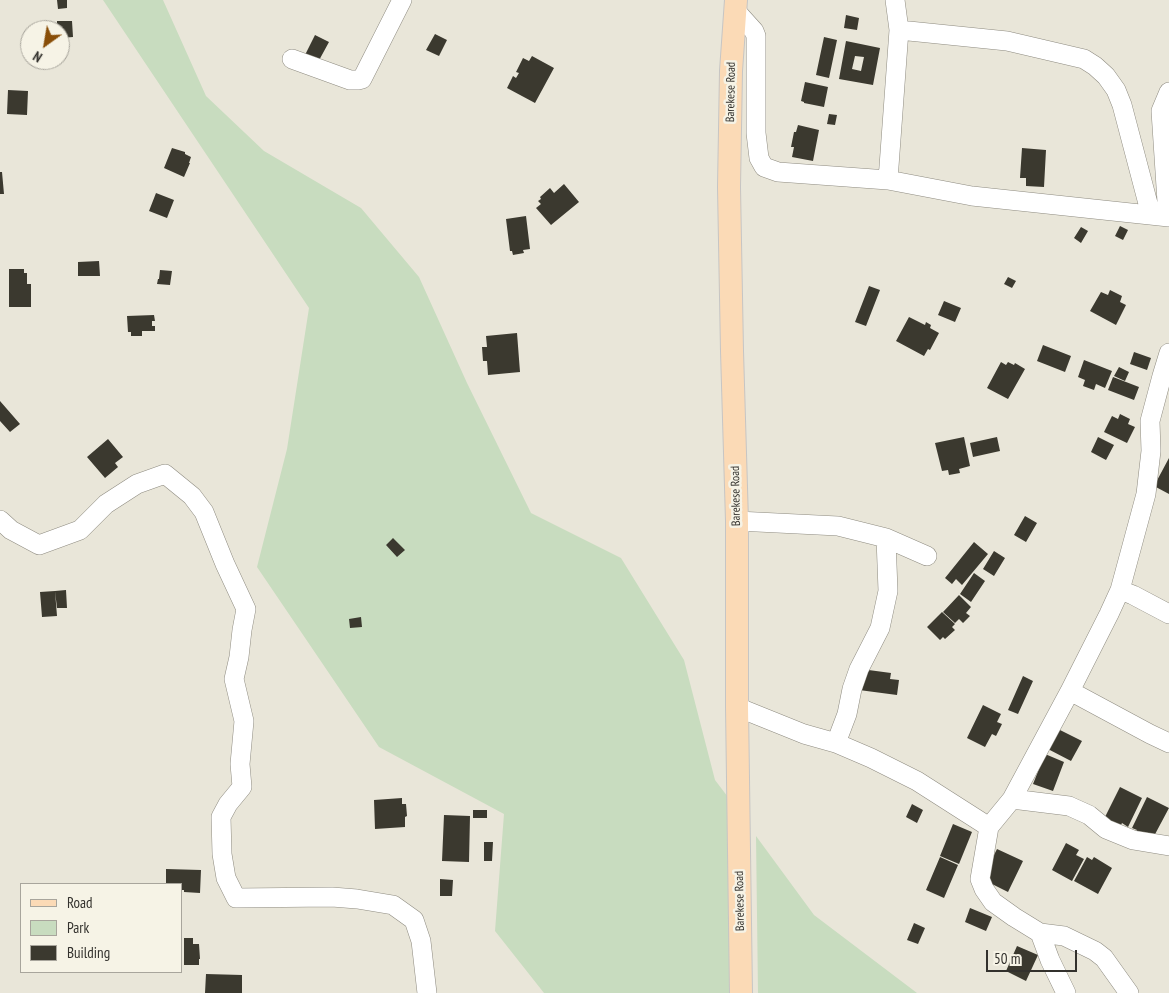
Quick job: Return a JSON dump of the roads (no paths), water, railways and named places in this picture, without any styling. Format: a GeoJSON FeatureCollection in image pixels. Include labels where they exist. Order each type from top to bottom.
{"type":"FeatureCollection","features":[{"type":"Feature","properties":{"kind":"main road","name":"Barekese Road"},"geometry":{"type":"LineString","coordinates":[[735,5],[731,71],[729,187],[737,521],[737,707],[741,993]]}},
{"type":"Feature","properties":{"kind":"street"},"geometry":{"type":"LineString","coordinates":[[292,59],[350,80],[362,79],[402,0]]}},
{"type":"Feature","properties":{"kind":"street"},"geometry":{"type":"LineString","coordinates":[[888,180],[899,30],[895,0]]}},
{"type":"Feature","properties":{"kind":"street"},"geometry":{"type":"LineString","coordinates":[[735,5],[756,36],[756,134],[759,158],[764,167],[778,172],[888,180],[972,196],[1163,217]]}},
{"type":"Feature","properties":{"kind":"street"},"geometry":{"type":"LineString","coordinates":[[899,30],[1007,41],[1084,60],[1095,66],[1106,76],[1116,90],[1163,217]]}},
{"type":"Feature","properties":{"kind":"street"},"geometry":{"type":"LineString","coordinates":[[1163,217],[1161,111],[1169,92]]}},
{"type":"Feature","properties":{"kind":"street"},"geometry":{"type":"LineString","coordinates":[[1129,993],[1104,958],[1095,951],[1064,936],[1040,934],[994,902],[984,889],[980,879],[989,828],[1012,799],[1070,691],[1120,590],[1146,494],[1151,451],[1150,421],[1165,375],[1169,353]]}},
{"type":"Feature","properties":{"kind":"street"},"geometry":{"type":"LineString","coordinates":[[0,520],[12,530],[39,545],[80,530],[106,504],[137,484],[165,474],[192,496],[204,512],[246,609],[234,679],[244,721],[240,764],[242,787],[228,804],[221,817],[222,854],[226,878],[236,898],[332,896],[393,905],[414,920],[421,941],[427,993]]}},
{"type":"Feature","properties":{"kind":"street"},"geometry":{"type":"LineString","coordinates":[[737,521],[838,526],[886,538],[927,556]]}},
{"type":"Feature","properties":{"kind":"street"},"geometry":{"type":"LineString","coordinates":[[836,743],[847,714],[852,689],[859,669],[880,628],[888,592],[886,538]]}},
{"type":"Feature","properties":{"kind":"street"},"geometry":{"type":"LineString","coordinates":[[1120,590],[1169,614]]}},
{"type":"Feature","properties":{"kind":"street"},"geometry":{"type":"LineString","coordinates":[[1070,691],[1169,743]]}},
{"type":"Feature","properties":{"kind":"street"},"geometry":{"type":"LineString","coordinates":[[737,707],[804,734],[836,743],[871,758],[917,781],[989,828]]}},
{"type":"Feature","properties":{"kind":"street"},"geometry":{"type":"LineString","coordinates":[[1012,799],[1069,806],[1089,815],[1106,829],[1133,840],[1169,846]]}},
{"type":"Feature","properties":{"kind":"street"},"geometry":{"type":"LineString","coordinates":[[1040,934],[1066,993]]}}]}
